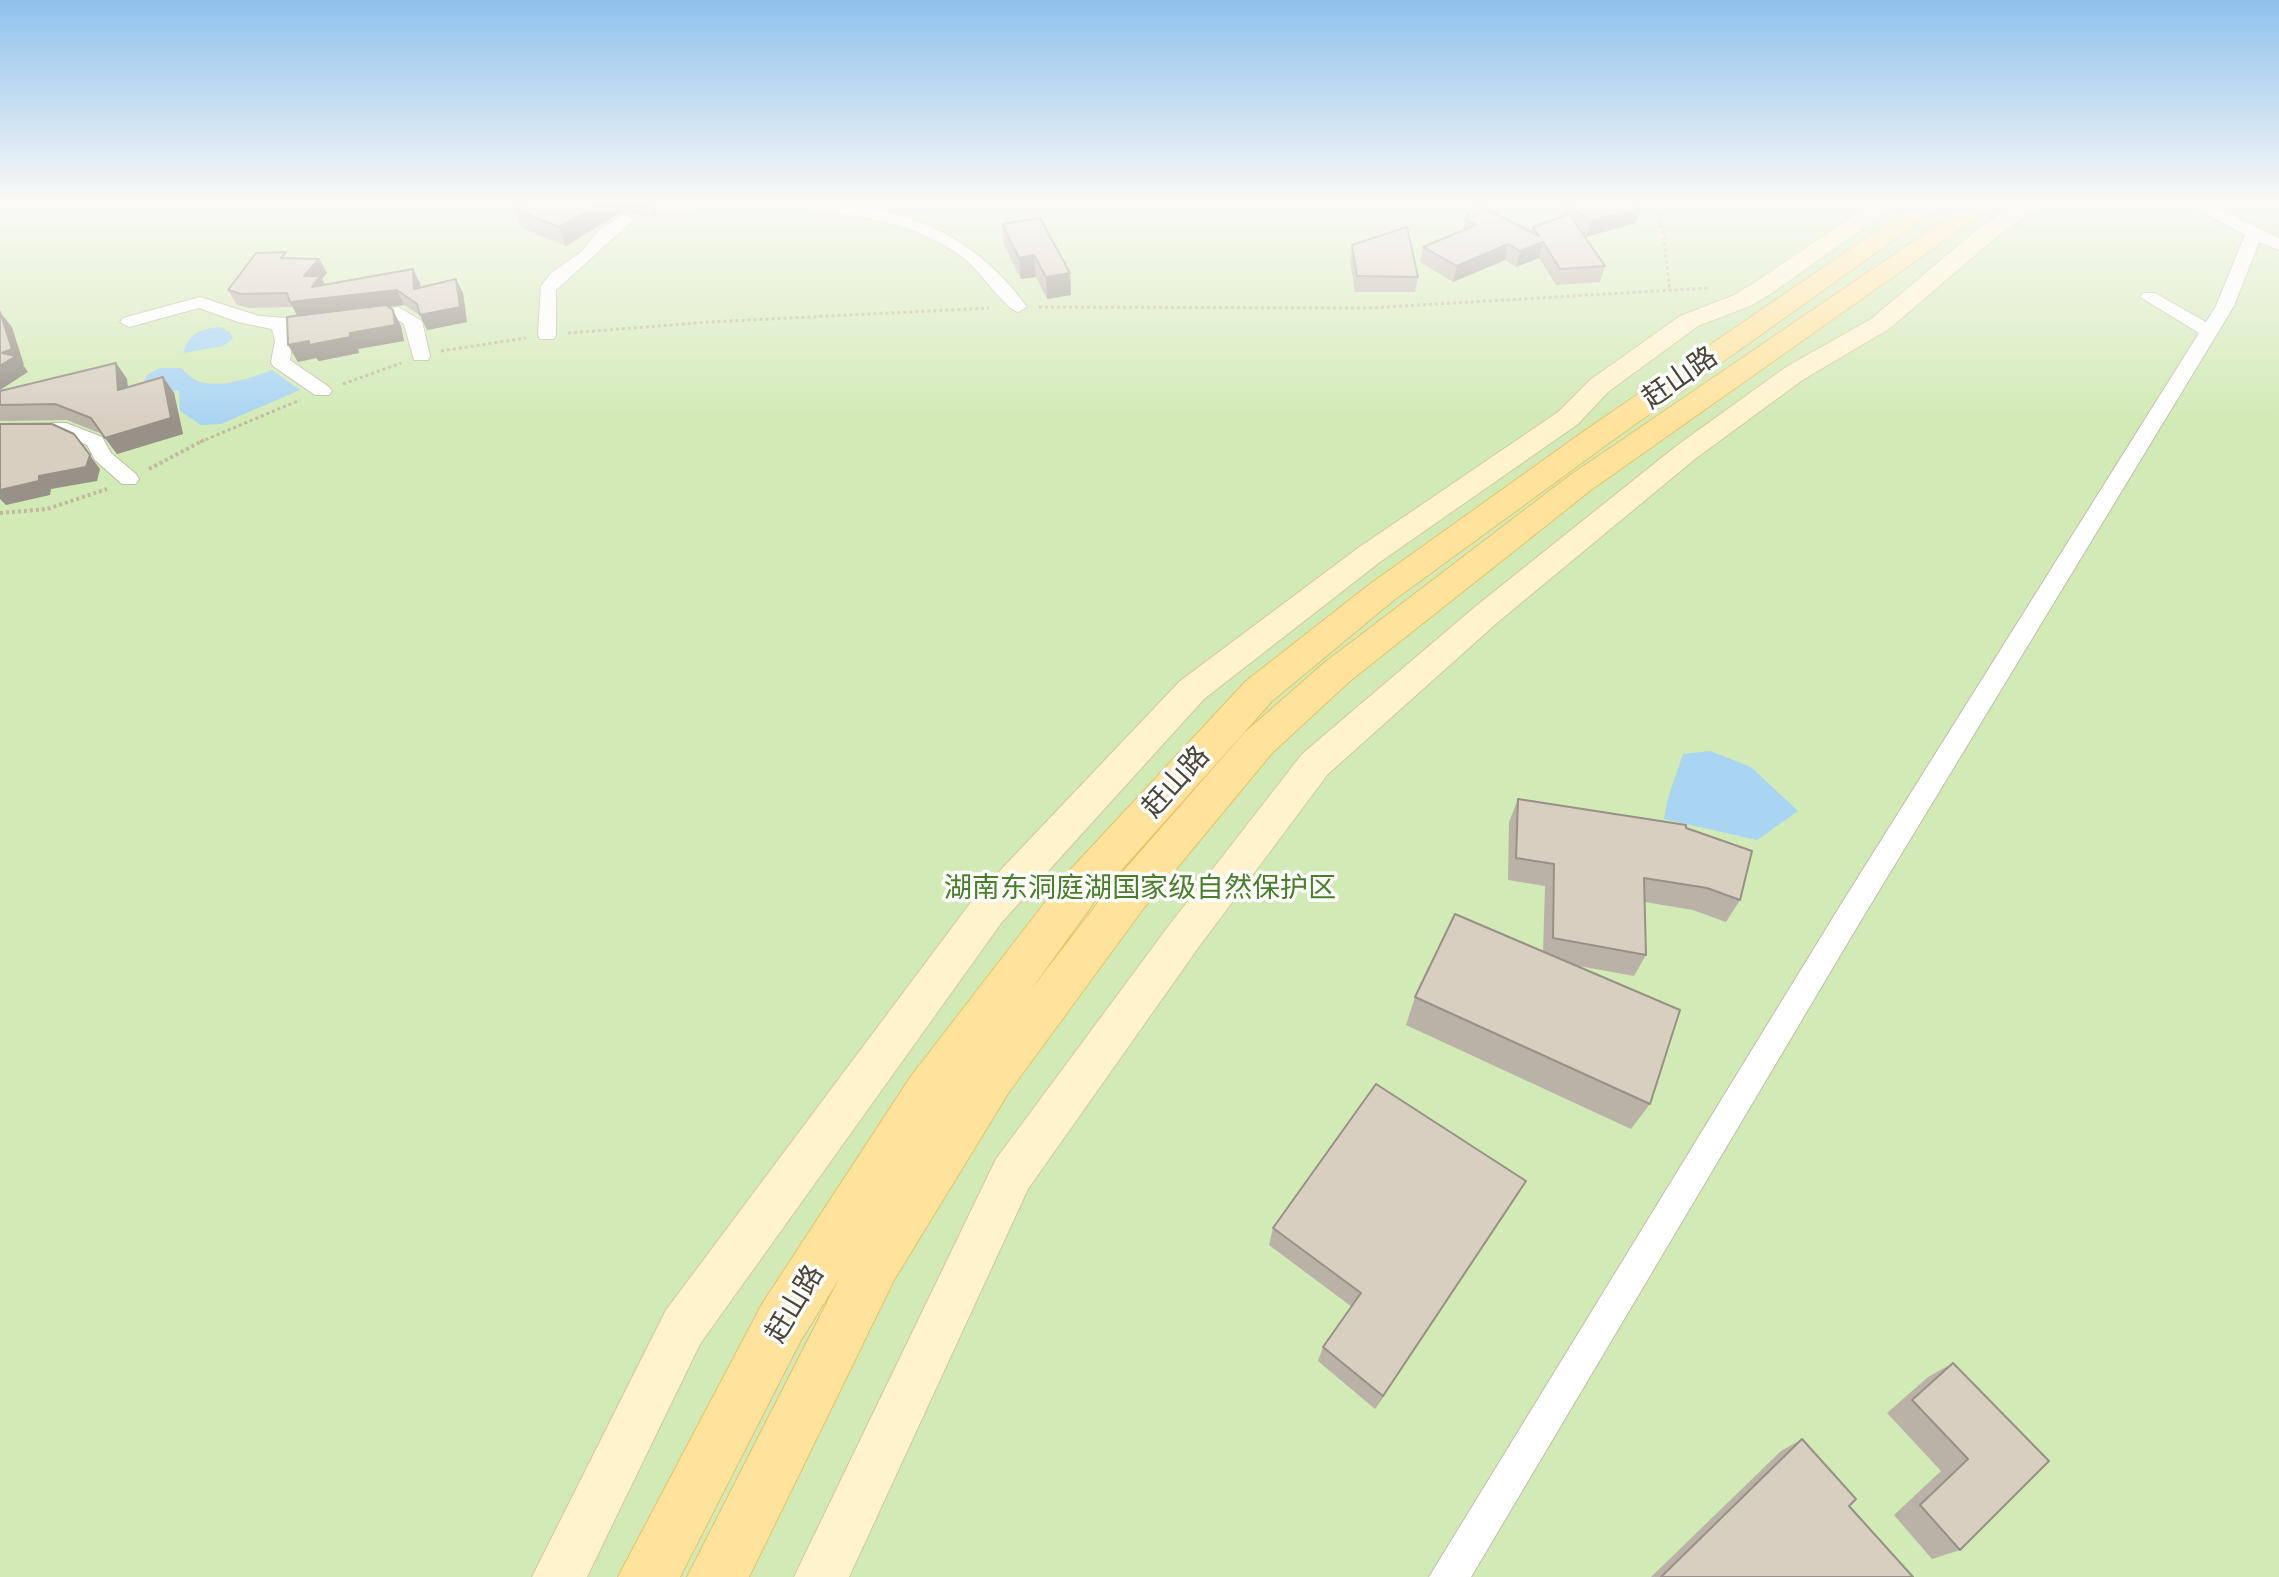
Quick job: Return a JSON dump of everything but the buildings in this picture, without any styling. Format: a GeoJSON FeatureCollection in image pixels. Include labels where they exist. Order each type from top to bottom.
{"type":"FeatureCollection","features":[{"type":"Feature","properties":{"kind":"main road"},"geometry":{"type":"LineString","coordinates":[[559,1577],[683,1327],[988,910],[1192,690],[1369,555],[1568,418],[1599,386],[1689,321],[1741,301],[1781,276]]}},
{"type":"Feature","properties":{"kind":"main road","name":"赶山路"},"geometry":{"type":"LineString","coordinates":[[648,1577],[781,1323],[928,1092],[1085,882],[1259,691],[1382,592],[1560,463],[1829,276]]}},
{"type":"Feature","properties":{"kind":"main road","name":"赶山路"},"geometry":{"type":"LineString","coordinates":[[717,1577],[876,1262],[992,1077],[1128,896],[1258,743],[1337,672],[1580,483],[1876,276]]}},
{"type":"Feature","properties":{"kind":"main road"},"geometry":{"type":"LineString","coordinates":[[821,1577],[1012,1174],[1184,936],[1315,764],[1487,614],[1685,453],[1795,373],[1880,324],[1937,276]]}},
{"type":"Feature","properties":{"kind":"street"},"geometry":{"type":"LineString","coordinates":[[547,335],[547,290],[559,276]]}},
{"type":"Feature","properties":{"kind":"street"},"geometry":{"type":"LineString","coordinates":[[995,276],[1018,307]]}},
{"type":"Feature","properties":{"kind":"street"},"geometry":{"type":"LineString","coordinates":[[1449,1577],[1859,900],[2225,306],[2237,276]]}},
{"type":"Feature","properties":{"kind":"street"},"geometry":{"type":"LineString","coordinates":[[2149,297],[2208,331]]}},
{"type":"Feature","properties":{"kind":"street"},"geometry":{"type":"LineString","coordinates":[[129,322],[200,302],[221,312],[293,327],[333,324],[398,312],[413,321],[421,356]]}},
{"type":"Feature","properties":{"kind":"street"},"geometry":{"type":"LineString","coordinates":[[280,325],[284,332],[280,362],[322,391]]}},
{"type":"Feature","properties":{"kind":"street"},"geometry":{"type":"LineString","coordinates":[[0,430],[66,429],[95,441],[102,456],[129,479]]}},
{"type":"Feature","properties":{"kind":"path"},"geometry":{"type":"LineString","coordinates":[[1668,276],[1670,290]]}},
{"type":"Feature","properties":{"kind":"path"},"geometry":{"type":"LineString","coordinates":[[0,513],[68,504],[129,479],[208,438],[322,391],[421,356],[547,335],[710,322],[1018,307],[1369,308],[1670,290],[1763,288]]}},
{"type":"Feature","properties":{"kind":"green space","name":"湖南东洞庭湖国家级自然保护区"},"geometry":{"type":"Polygon","coordinates":[[[0,276],[2279,276],[2279,1577],[0,1577],[0,276]]]}},
{"type":"Feature","properties":{"kind":"water"},"geometry":{"type":"Polygon","coordinates":[[[220,327],[230,332],[233,339],[223,346],[183,353],[196,333],[220,327]]]}},
{"type":"Feature","properties":{"kind":"water"},"geometry":{"type":"Polygon","coordinates":[[[160,368],[181,368],[196,380],[214,384],[234,382],[272,370],[300,390],[221,424],[201,425],[180,411],[179,390],[159,394],[141,386],[148,374],[160,368]]]}},
{"type":"Feature","properties":{"kind":"water"},"geometry":{"type":"Polygon","coordinates":[[[1710,751],[1751,767],[1798,811],[1757,840],[1664,819],[1683,754],[1710,751]]]}}]}
